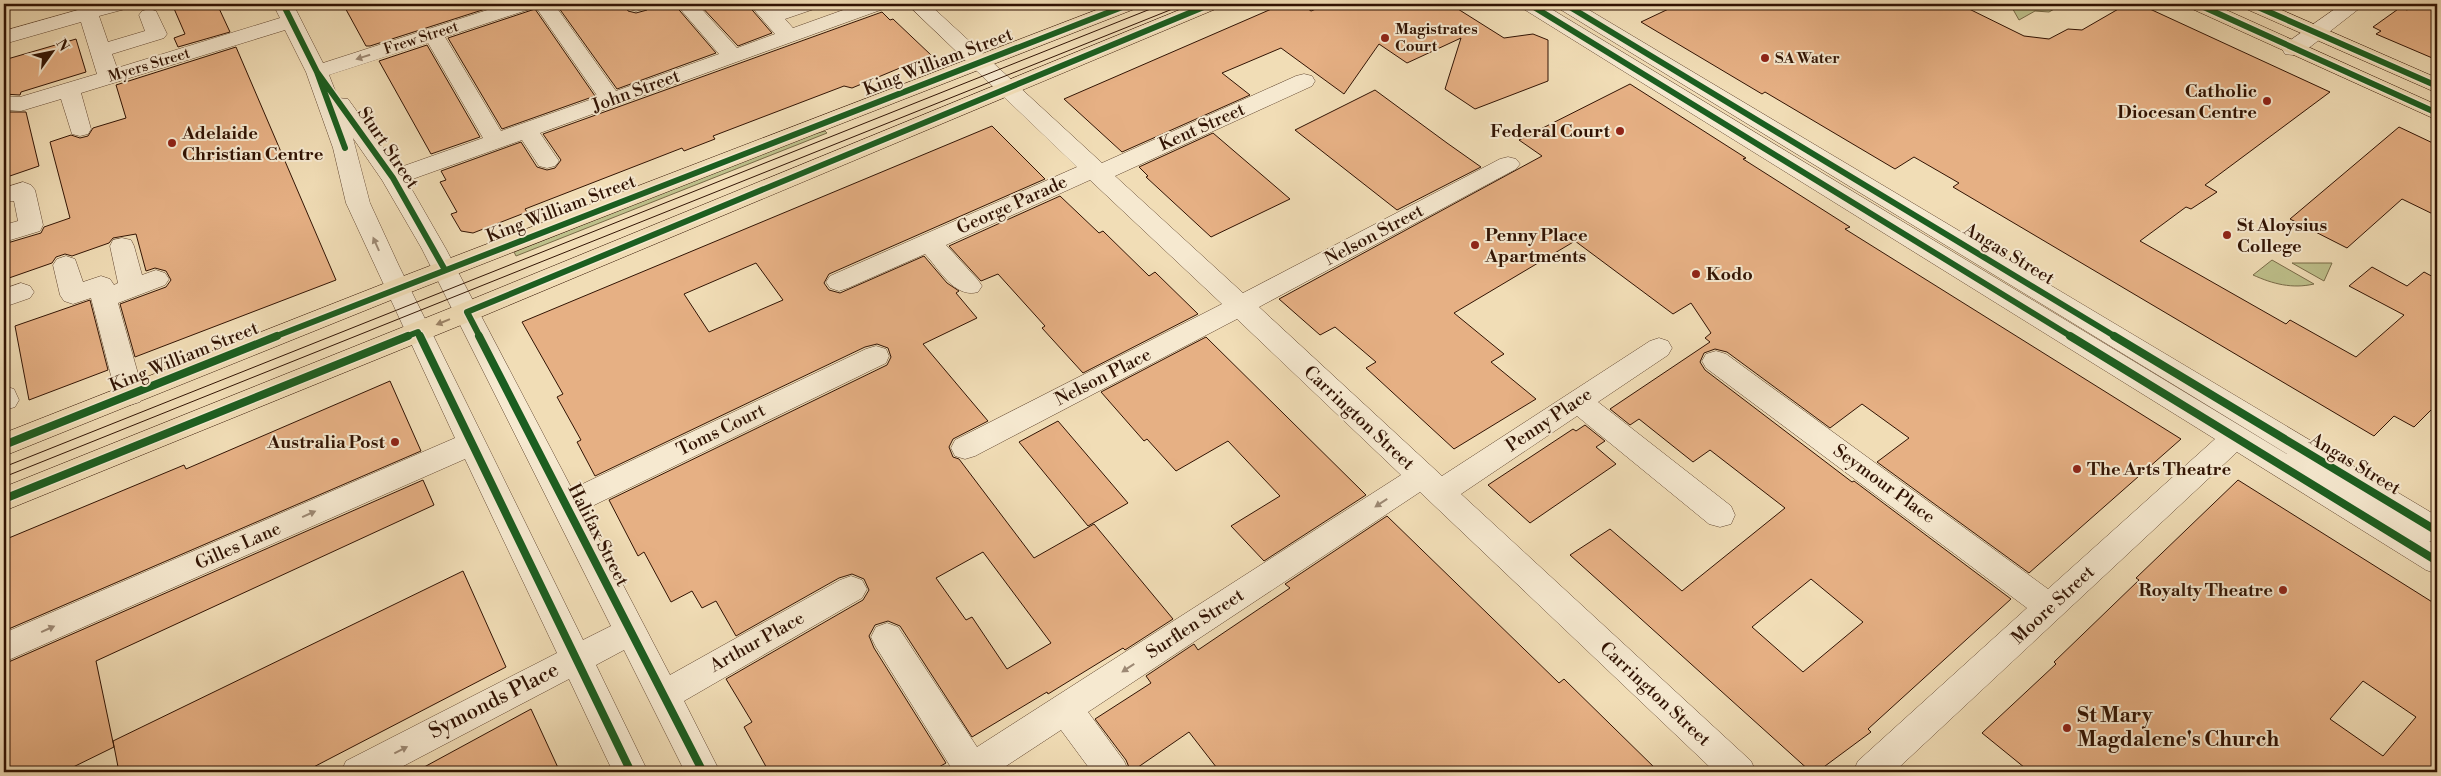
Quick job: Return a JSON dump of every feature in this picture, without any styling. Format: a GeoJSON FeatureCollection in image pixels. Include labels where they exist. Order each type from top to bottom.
{"type":"FeatureCollection","features":[{"type":"Feature","properties":{"kind":"main road","name":"King William Street"},"geometry":{"type":"LineString","coordinates":[[4,445],[397,288],[1130,4]]}},
{"type":"Feature","properties":{"kind":"main road"},"geometry":{"type":"LineString","coordinates":[[4,498],[467,312],[1211,4]]}},
{"type":"Feature","properties":{"kind":"main road"},"geometry":{"type":"LineString","coordinates":[[2197,4],[2437,114]]}},
{"type":"Feature","properties":{"kind":"main road"},"geometry":{"type":"LineString","coordinates":[[2250,4],[2437,86]]}},
{"type":"Feature","properties":{"kind":"street"},"geometry":{"type":"LineString","coordinates":[[4,38],[122,4]]}},
{"type":"Feature","properties":{"kind":"street","name":"Frew Street"},"geometry":{"type":"LineString","coordinates":[[317,72],[433,34],[491,10],[526,4]]}},
{"type":"Feature","properties":{"kind":"street"},"geometry":{"type":"LineString","coordinates":[[544,4],[611,100]]}},
{"type":"Feature","properties":{"kind":"street"},"geometry":{"type":"LineString","coordinates":[[686,4],[733,56]]}},
{"type":"Feature","properties":{"kind":"street"},"geometry":{"type":"LineString","coordinates":[[765,10],[810,4]]}},
{"type":"Feature","properties":{"kind":"street"},"geometry":{"type":"LineString","coordinates":[[815,4],[831,21]]}},
{"type":"Feature","properties":{"kind":"street","name":"John Street"},"geometry":{"type":"LineString","coordinates":[[392,178],[879,4]]}},
{"type":"Feature","properties":{"kind":"street","name":"Carrington Street"},"geometry":{"type":"LineString","coordinates":[[917,4],[1739,772]]}},
{"type":"Feature","properties":{"kind":"street"},"geometry":{"type":"LineString","coordinates":[[2293,48],[2355,4]]}},
{"type":"Feature","properties":{"kind":"street","name":"Angas Street"},"geometry":{"type":"LineString","coordinates":[[1557,7],[2235,437],[2425,525]]}},
{"type":"Feature","properties":{"kind":"street","name":"Angas Street"},"geometry":{"type":"LineString","coordinates":[[1557,7],[2425,525],[2437,561]]}},
{"type":"Feature","properties":{"kind":"street"},"geometry":{"type":"LineString","coordinates":[[765,10],[789,36]]}},
{"type":"Feature","properties":{"kind":"street","name":"Sturt Street"},"geometry":{"type":"LineString","coordinates":[[287,12],[317,72],[346,148],[358,204],[418,332]]}},
{"type":"Feature","properties":{"kind":"street","name":"Myers Street"},"geometry":{"type":"LineString","coordinates":[[5,102],[21,104],[109,77],[287,12]]}},
{"type":"Feature","properties":{"kind":"street"},"geometry":{"type":"LineString","coordinates":[[88,13],[109,77]]}},
{"type":"Feature","properties":{"kind":"street"},"geometry":{"type":"LineString","coordinates":[[101,51],[157,34],[149,15]]}},
{"type":"Feature","properties":{"kind":"street"},"geometry":{"type":"LineString","coordinates":[[433,34],[496,141]]}},
{"type":"Feature","properties":{"kind":"street","name":"Sturt Street"},"geometry":{"type":"LineString","coordinates":[[317,72],[392,178],[445,270]]}},
{"type":"Feature","properties":{"kind":"street","name":"Kent Street"},"geometry":{"type":"LineString","coordinates":[[1096,172],[1304,81]]}},
{"type":"Feature","properties":{"kind":"street"},"geometry":{"type":"LineString","coordinates":[[69,89],[80,129]]}},
{"type":"Feature","properties":{"kind":"street"},"geometry":{"type":"LineString","coordinates":[[527,130],[547,161]]}},
{"type":"Feature","properties":{"kind":"street","name":"Nelson Street"},"geometry":{"type":"LineString","coordinates":[[1240,306],[1508,164]]}},
{"type":"Feature","properties":{"kind":"street","name":"George Parade"},"geometry":{"type":"LineString","coordinates":[[839,282],[1096,172]]}},
{"type":"Feature","properties":{"kind":"street"},"geometry":{"type":"LineString","coordinates":[[4,234],[31,224],[23,190],[8,195]]}},
{"type":"Feature","properties":{"kind":"street"},"geometry":{"type":"LineString","coordinates":[[929,242],[969,286]]}},
{"type":"Feature","properties":{"kind":"street"},"geometry":{"type":"LineString","coordinates":[[122,246],[132,288]]}},
{"type":"Feature","properties":{"kind":"street"},"geometry":{"type":"LineString","coordinates":[[66,265],[73,295],[101,285],[130,394]]}},
{"type":"Feature","properties":{"kind":"street","name":"Halifax Street"},"geometry":{"type":"LineString","coordinates":[[445,270],[703,772]]}},
{"type":"Feature","properties":{"kind":"street"},"geometry":{"type":"LineString","coordinates":[[104,298],[156,279]]}},
{"type":"Feature","properties":{"kind":"street","name":"Nelson Place"},"geometry":{"type":"LineString","coordinates":[[966,448],[1240,306]]}},
{"type":"Feature","properties":{"kind":"street"},"geometry":{"type":"LineString","coordinates":[[418,332],[631,772]]}},
{"type":"Feature","properties":{"kind":"street","name":"Penny Place"},"geometry":{"type":"LineString","coordinates":[[1431,484],[1577,401],[1659,348]]}},
{"type":"Feature","properties":{"kind":"street","name":"Toms Court"},"geometry":{"type":"LineString","coordinates":[[566,505],[876,356]]}},
{"type":"Feature","properties":{"kind":"street","name":"Seymour Place"},"geometry":{"type":"LineString","coordinates":[[1716,361],[2051,608]]}},
{"type":"Feature","properties":{"kind":"street"},"geometry":{"type":"LineString","coordinates":[[1577,401],[1720,515]]}},
{"type":"Feature","properties":{"kind":"street","name":"Moore Street"},"geometry":{"type":"LineString","coordinates":[[1870,772],[2051,608],[2235,437]]}},
{"type":"Feature","properties":{"kind":"street","name":"Gilles Lane"},"geometry":{"type":"LineString","coordinates":[[4,648],[472,443]]}},
{"type":"Feature","properties":{"kind":"street","name":"Surflen Street"},"geometry":{"type":"LineString","coordinates":[[970,771],[1066,709],[1431,484]]}},
{"type":"Feature","properties":{"kind":"street","name":"Arthur Place"},"geometry":{"type":"LineString","coordinates":[[663,696],[851,589]]}},
{"type":"Feature","properties":{"kind":"street","name":"Symonds Place"},"geometry":{"type":"LineString","coordinates":[[358,772],[630,631]]}},
{"type":"Feature","properties":{"kind":"street"},"geometry":{"type":"LineString","coordinates":[[888,637],[970,771]]}},
{"type":"Feature","properties":{"kind":"street"},"geometry":{"type":"LineString","coordinates":[[1066,709],[1112,772]]}},
{"type":"Feature","properties":{"kind":"green space"},"geometry":{"type":"Polygon","coordinates":[[[2010,4],[2063,4],[2049,12],[2035,11],[2019,20],[2010,4]]]}},
{"type":"Feature","properties":{"kind":"green space"},"geometry":{"type":"Polygon","coordinates":[[[825,131],[827,133],[516,256],[514,252],[802,137],[825,131]]]}},
{"type":"Feature","properties":{"kind":"green space"},"geometry":{"type":"Polygon","coordinates":[[[2272,260],[2314,284],[2283,285],[2253,275],[2272,260]]]}},
{"type":"Feature","properties":{"kind":"green space"},"geometry":{"type":"Polygon","coordinates":[[[2292,263],[2332,263],[2324,281],[2292,263]]]}},
{"type":"Feature","properties":{"kind":"building"},"geometry":{"type":"Polygon","coordinates":[[[172,4],[217,4],[230,32],[178,47],[174,38],[185,34],[172,4]]]}},
{"type":"Feature","properties":{"kind":"building"},"geometry":{"type":"Polygon","coordinates":[[[343,4],[501,4],[366,46],[343,4]]]}},
{"type":"Feature","properties":{"kind":"building"},"geometry":{"type":"Polygon","coordinates":[[[556,4],[625,4],[628,11],[636,13],[647,10],[652,4],[674,4],[716,53],[617,89],[556,4]]]}},
{"type":"Feature","properties":{"kind":"building"},"geometry":{"type":"Polygon","coordinates":[[[699,4],[747,4],[772,33],[738,46],[699,4]]]}},
{"type":"Feature","properties":{"kind":"building"},"geometry":{"type":"Polygon","coordinates":[[[1283,4],[1301,4],[1311,11],[1328,4],[1450,4],[1504,38],[1533,34],[1548,40],[1548,81],[1475,109],[1445,89],[1461,38],[1407,63],[1379,44],[1344,94],[1281,48],[1222,73],[1250,95],[1122,152],[1064,99],[1283,4]]]}},
{"type":"Feature","properties":{"kind":"building","name":"St Aloysius College"},"geometry":{"type":"Polygon","coordinates":[[[1679,4],[1959,4],[2024,36],[2049,39],[2068,29],[2082,30],[2127,4],[2139,4],[2330,92],[2205,185],[2217,192],[2191,209],[2186,207],[2140,241],[2286,324],[2290,320],[2356,357],[2404,315],[2349,286],[2372,267],[2407,286],[2424,272],[2437,279],[2437,404],[2414,427],[2394,416],[2374,436],[1953,187],[1959,183],[1914,157],[1895,169],[1765,92],[1762,94],[1641,22],[1679,4]]]}},
{"type":"Feature","properties":{"kind":"building"},"geometry":{"type":"Polygon","coordinates":[[[2415,4],[2423,4],[2437,9],[2437,60],[2376,34],[2381,31],[2373,27],[2401,7],[2407,10],[2415,4]]]}},
{"type":"Feature","properties":{"kind":"building"},"geometry":{"type":"Polygon","coordinates":[[[535,9],[595,96],[502,129],[448,38],[535,9]]]}},
{"type":"Feature","properties":{"kind":"building"},"geometry":{"type":"Polygon","coordinates":[[[882,12],[890,20],[893,19],[931,55],[852,88],[844,86],[713,136],[715,139],[684,151],[682,148],[525,209],[527,212],[473,233],[461,231],[451,214],[457,212],[440,182],[446,180],[441,171],[521,142],[537,167],[547,170],[555,168],[561,160],[543,134],[882,12]]]}},
{"type":"Feature","properties":{"kind":"building"},"geometry":{"type":"Polygon","coordinates":[[[76,39],[86,72],[21,92],[20,95],[4,94],[4,60],[76,39]]]}},
{"type":"Feature","properties":{"kind":"building"},"geometry":{"type":"Polygon","coordinates":[[[427,45],[480,137],[431,154],[379,61],[427,45]]]}},
{"type":"Feature","properties":{"kind":"building"},"geometry":{"type":"Polygon","coordinates":[[[236,47],[336,280],[135,357],[120,304],[166,287],[171,280],[166,271],[155,268],[146,271],[136,234],[113,238],[109,243],[72,256],[65,254],[56,257],[52,263],[9,278],[4,244],[41,233],[44,227],[70,218],[50,142],[71,135],[80,138],[88,136],[93,128],[126,118],[116,85],[236,47]]]}},
{"type":"Feature","properties":{"kind":"building"},"geometry":{"type":"Polygon","coordinates":[[[1630,84],[1850,227],[1845,229],[2181,439],[2029,573],[1877,462],[1909,438],[1862,404],[1830,428],[1727,352],[1715,349],[1704,353],[1700,362],[1705,370],[1852,482],[1854,481],[2011,599],[1868,729],[1871,732],[1817,772],[1811,772],[1570,555],[1610,529],[1682,591],[1785,508],[1710,450],[1693,462],[1639,419],[1630,425],[1610,409],[1710,342],[1705,338],[1711,333],[1691,303],[1673,314],[1575,241],[1454,313],[1504,354],[1491,362],[1536,399],[1454,449],[1366,368],[1376,362],[1335,327],[1320,335],[1279,299],[1542,156],[1519,140],[1630,84]],[[1811,579],[1752,627],[1803,672],[1863,622],[1811,579]]]}},
{"type":"Feature","properties":{"kind":"building"},"geometry":{"type":"Polygon","coordinates":[[[1375,90],[1481,167],[1397,210],[1295,130],[1375,90]]]}},
{"type":"Feature","properties":{"kind":"building"},"geometry":{"type":"Polygon","coordinates":[[[4,112],[26,112],[39,166],[4,178],[4,112]]]}},
{"type":"Feature","properties":{"kind":"building"},"geometry":{"type":"Polygon","coordinates":[[[992,126],[1045,179],[829,274],[824,283],[829,290],[840,293],[924,256],[947,283],[959,291],[956,293],[977,318],[923,344],[988,421],[953,439],[949,447],[953,457],[959,459],[1034,558],[1094,524],[1173,619],[1125,650],[1123,648],[1048,694],[1047,692],[972,737],[900,626],[888,621],[875,625],[869,636],[874,648],[946,763],[930,772],[769,772],[744,727],[752,722],[726,679],[863,600],[869,590],[864,579],[852,574],[839,578],[736,636],[716,601],[702,608],[692,591],[671,602],[644,552],[638,556],[609,500],[887,365],[891,357],[888,348],[877,344],[865,347],[595,476],[577,442],[581,440],[557,397],[563,394],[522,322],[992,126]],[[756,263],[684,294],[709,332],[783,300],[756,263]],[[983,552],[936,578],[966,620],[972,617],[1007,669],[1051,643],[983,552]]]}},
{"type":"Feature","properties":{"kind":"building"},"geometry":{"type":"Polygon","coordinates":[[[2399,127],[2437,145],[2437,216],[2402,199],[2347,248],[2290,219],[2399,127]]]}},
{"type":"Feature","properties":{"kind":"building"},"geometry":{"type":"Polygon","coordinates":[[[1213,133],[1290,199],[1211,237],[1146,177],[1148,176],[1139,167],[1213,133]]]}},
{"type":"Feature","properties":{"kind":"building"},"geometry":{"type":"Polygon","coordinates":[[[1060,196],[1099,233],[1103,231],[1149,276],[1155,272],[1198,314],[1083,373],[1042,328],[1045,326],[998,274],[981,281],[949,246],[1060,196]]]}},
{"type":"Feature","properties":{"kind":"building"},"geometry":{"type":"Polygon","coordinates":[[[90,300],[108,370],[29,400],[15,326],[90,300]]]}},
{"type":"Feature","properties":{"kind":"building"},"geometry":{"type":"Polygon","coordinates":[[[1206,337],[1366,495],[1264,561],[1231,526],[1280,496],[1228,441],[1176,471],[1147,439],[1144,441],[1101,392],[1206,337]]]}},
{"type":"Feature","properties":{"kind":"building"},"geometry":{"type":"Polygon","coordinates":[[[390,381],[421,451],[4,631],[4,540],[184,465],[186,469],[390,381]]]}},
{"type":"Feature","properties":{"kind":"building"},"geometry":{"type":"Polygon","coordinates":[[[1058,421],[1128,503],[1088,526],[1019,442],[1058,421]]]}},
{"type":"Feature","properties":{"kind":"building"},"geometry":{"type":"Polygon","coordinates":[[[1585,425],[1605,441],[1596,447],[1616,464],[1530,523],[1488,485],[1573,429],[1576,431],[1585,425]]]}},
{"type":"Feature","properties":{"kind":"building"},"geometry":{"type":"Polygon","coordinates":[[[423,480],[434,505],[96,661],[114,747],[63,772],[4,772],[4,664],[423,480]]]}},
{"type":"Feature","properties":{"kind":"building"},"geometry":{"type":"Polygon","coordinates":[[[2238,480],[2437,605],[2437,772],[2030,772],[1982,733],[2056,664],[2054,662],[2139,580],[2136,578],[2238,480]],[[2363,681],[2330,719],[2383,756],[2416,717],[2363,681]]]}},
{"type":"Feature","properties":{"kind":"building"},"geometry":{"type":"Polygon","coordinates":[[[1387,516],[1559,683],[1564,679],[1659,772],[1220,772],[1189,732],[1131,772],[1126,760],[1095,719],[1151,683],[1146,676],[1194,644],[1198,650],[1290,588],[1285,584],[1387,516]]]}},
{"type":"Feature","properties":{"kind":"building"},"geometry":{"type":"Polygon","coordinates":[[[463,571],[506,667],[304,772],[119,772],[113,741],[463,571]]]}},
{"type":"Feature","properties":{"kind":"building"},"geometry":{"type":"Polygon","coordinates":[[[531,709],[560,772],[415,772],[531,709]]]}},
{"type":"Feature","properties":{"kind":"tram line"},"geometry":{"type":"LineString","coordinates":[[4,467],[1163,4]]}},
{"type":"Feature","properties":{"kind":"tram line"},"geometry":{"type":"LineString","coordinates":[[4,477],[1185,4]]}},
{"type":"Feature","properties":{"kind":"cycle path"},"geometry":{"type":"LineString","coordinates":[[283,4],[317,72],[345,148]]}},
{"type":"Feature","properties":{"kind":"cycle path"},"geometry":{"type":"LineString","coordinates":[[4,445],[397,288],[1130,4]]}},
{"type":"Feature","properties":{"kind":"cycle path"},"geometry":{"type":"LineString","coordinates":[[703,772],[467,312],[1211,4]]}},
{"type":"Feature","properties":{"kind":"cycle path"},"geometry":{"type":"LineString","coordinates":[[1529,4],[2437,561]]}},
{"type":"Feature","properties":{"kind":"cycle path"},"geometry":{"type":"LineString","coordinates":[[1565,4],[2437,531]]}},
{"type":"Feature","properties":{"kind":"cycle path"},"geometry":{"type":"LineString","coordinates":[[2197,4],[2437,113]]}},
{"type":"Feature","properties":{"kind":"cycle path"},"geometry":{"type":"LineString","coordinates":[[2251,4],[2437,86]]}},
{"type":"Feature","properties":{"kind":"cycle path"},"geometry":{"type":"LineString","coordinates":[[317,72],[393,178],[445,270]]}},
{"type":"Feature","properties":{"kind":"cycle path"},"geometry":{"type":"LineString","coordinates":[[4,499],[418,332],[631,772]]}},
{"type":"Feature","properties":{"kind":"place","name":"Magistrates Court"},"geometry":{"type":"Point","coordinates":[1385,38]}},
{"type":"Feature","properties":{"kind":"place","name":"SA Water"},"geometry":{"type":"Point","coordinates":[1765,58]}},
{"type":"Feature","properties":{"kind":"place","name":"Catholic Diocesan Centre"},"geometry":{"type":"Point","coordinates":[2267,101]}},
{"type":"Feature","properties":{"kind":"place","name":"Federal Court"},"geometry":{"type":"Point","coordinates":[1620,131]}},
{"type":"Feature","properties":{"kind":"place","name":"Adelaide Christian Centre"},"geometry":{"type":"Point","coordinates":[172,143]}},
{"type":"Feature","properties":{"kind":"place","name":"St Aloysius College"},"geometry":{"type":"Point","coordinates":[2227,235]}},
{"type":"Feature","properties":{"kind":"place","name":"Penny Place Apartments"},"geometry":{"type":"Point","coordinates":[1475,245]}},
{"type":"Feature","properties":{"kind":"place","name":"Kodo"},"geometry":{"type":"Point","coordinates":[1696,274]}},
{"type":"Feature","properties":{"kind":"place","name":"Australia Post"},"geometry":{"type":"Point","coordinates":[395,442]}},
{"type":"Feature","properties":{"kind":"place","name":"The Arts Theatre"},"geometry":{"type":"Point","coordinates":[2077,469]}},
{"type":"Feature","properties":{"kind":"place","name":"Royalty Theatre"},"geometry":{"type":"Point","coordinates":[2283,590]}},
{"type":"Feature","properties":{"kind":"place","name":"St Mary Magdalene's Church"},"geometry":{"type":"Point","coordinates":[2067,728]}}]}
